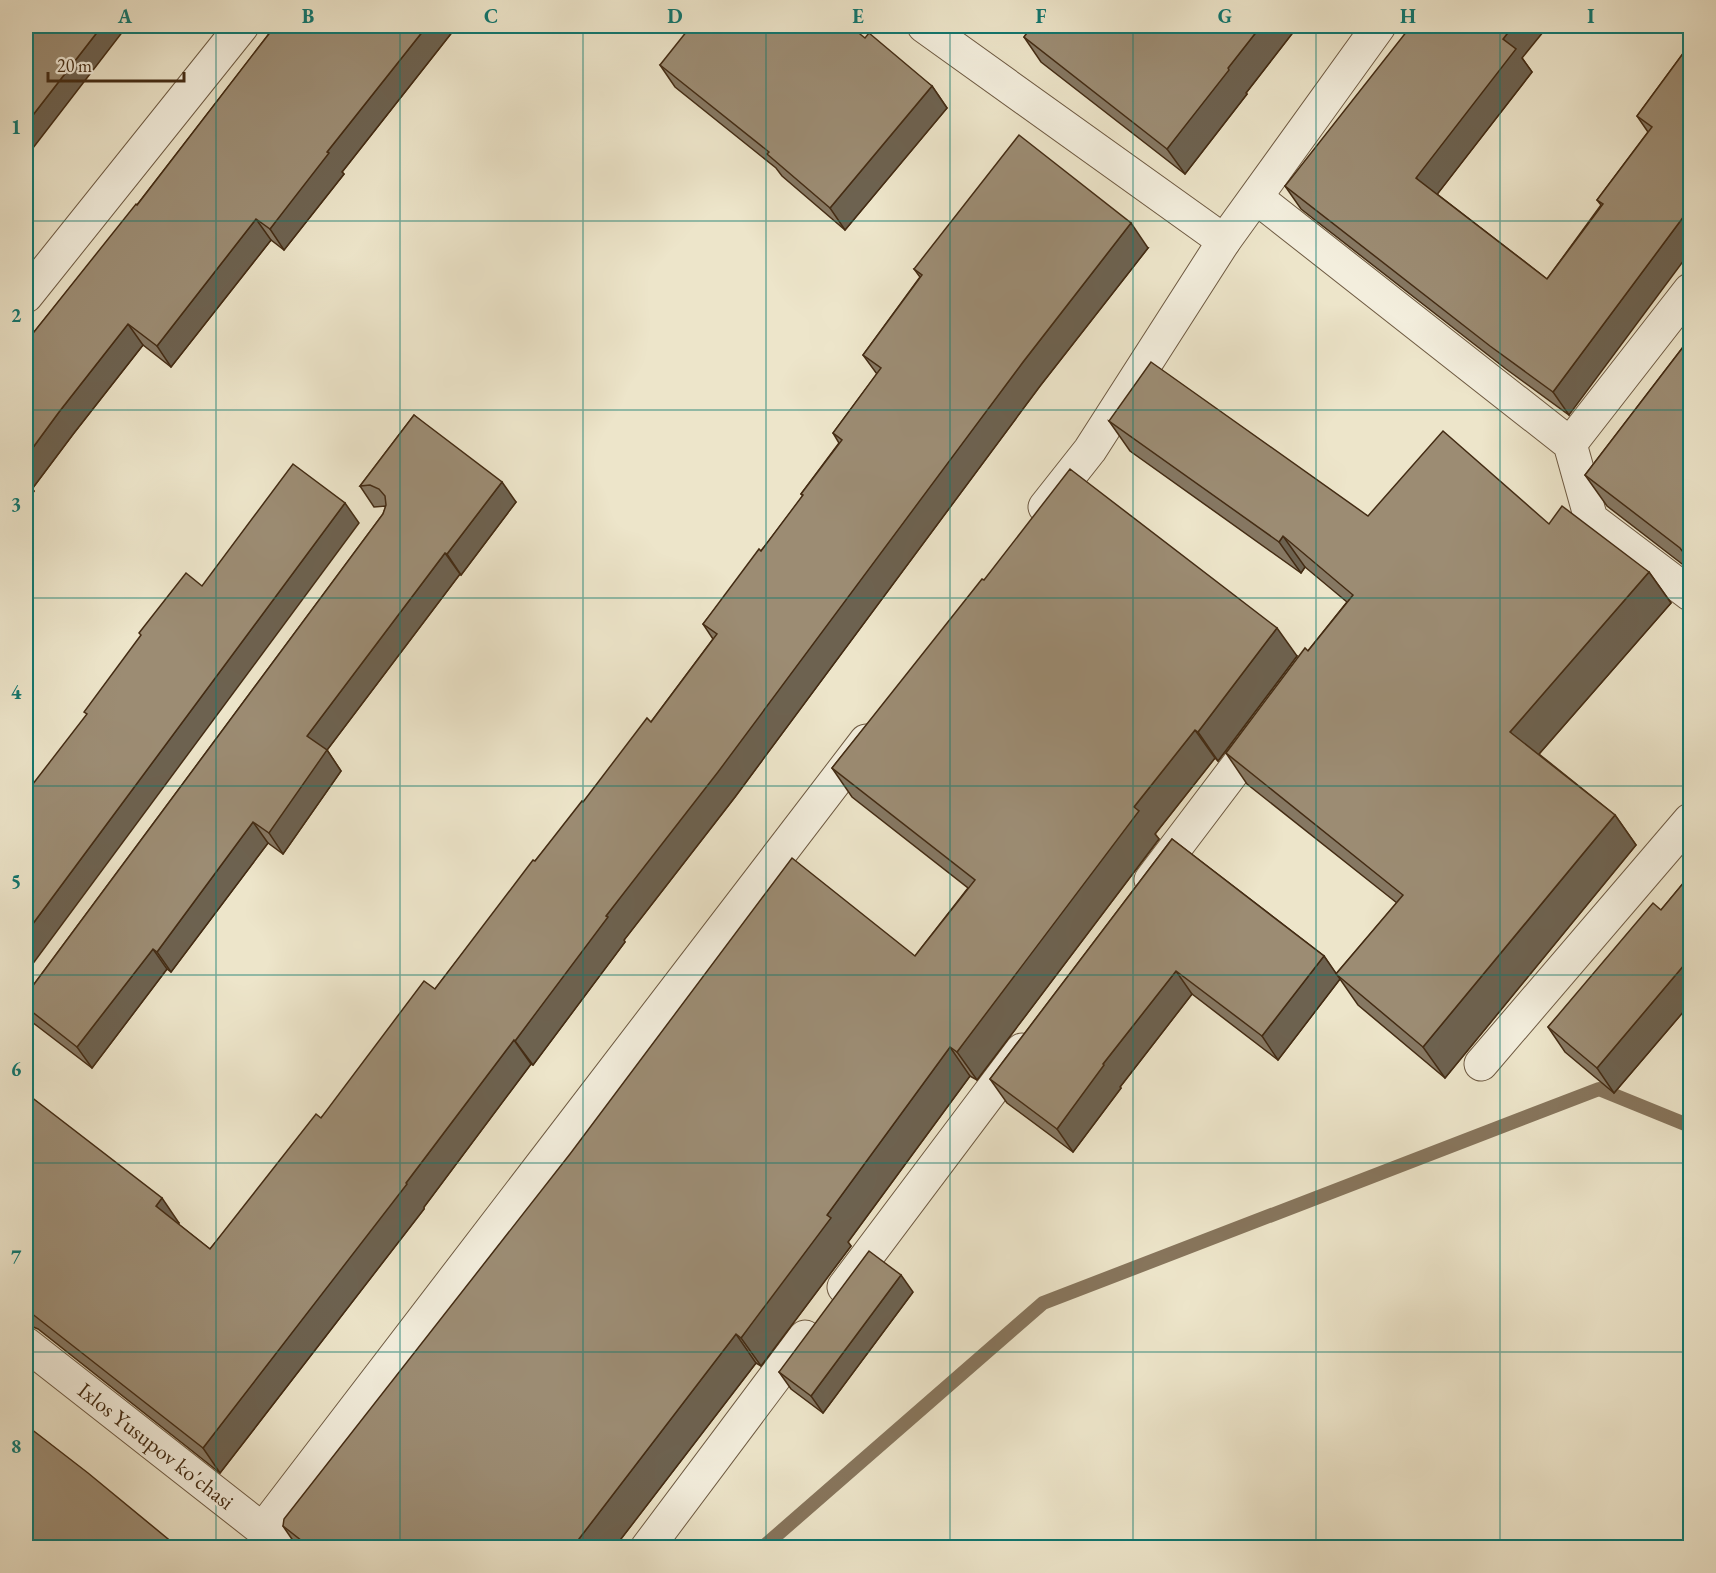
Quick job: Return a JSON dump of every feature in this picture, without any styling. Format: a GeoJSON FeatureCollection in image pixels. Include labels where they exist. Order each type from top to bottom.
{"type":"FeatureCollection","features":[{"type":"Feature","properties":{"kind":"street"},"geometry":{"type":"LineString","coordinates":[[26,296],[243,26]]}},
{"type":"Feature","properties":{"kind":"street"},"geometry":{"type":"LineString","coordinates":[[924,26],[1224,241]]}},
{"type":"Feature","properties":{"kind":"street"},"geometry":{"type":"LineString","coordinates":[[1024,535],[1089,450],[1224,241],[1379,26]]}},
{"type":"Feature","properties":{"kind":"street"},"geometry":{"type":"LineString","coordinates":[[1257,198],[1570,444],[1591,519],[1690,594]]}},
{"type":"Feature","properties":{"kind":"street"},"geometry":{"type":"LineString","coordinates":[[1570,444],[1690,290]]}},
{"type":"Feature","properties":{"kind":"street"},"geometry":{"type":"LineString","coordinates":[[1130,907],[1282,706]]}},
{"type":"Feature","properties":{"kind":"street"},"geometry":{"type":"LineString","coordinates":[[275,1538],[886,715]]}},
{"type":"Feature","properties":{"kind":"street"},"geometry":{"type":"LineString","coordinates":[[1480,1064],[1690,820]]}},
{"type":"Feature","properties":{"kind":"street"},"geometry":{"type":"LineString","coordinates":[[647,1548],[1036,1031]]}},
{"type":"Feature","properties":{"kind":"street","name":"Ixlos Yusupov ko'chasi"},"geometry":{"type":"LineString","coordinates":[[26,1344],[275,1538]]}},
{"type":"Feature","properties":{"kind":"building"},"geometry":{"type":"Polygon","coordinates":[[[26,26],[102,26],[26,124],[26,26]]]}},
{"type":"Feature","properties":{"kind":"building"},"geometry":{"type":"Polygon","coordinates":[[[275,26],[427,26],[327,152],[329,153],[270,229],[256,219],[157,346],[128,324],[26,457],[26,342],[137,205],[275,26]]]}},
{"type":"Feature","properties":{"kind":"building"},"geometry":{"type":"Polygon","coordinates":[[[691,26],[850,26],[865,38],[869,33],[932,86],[830,208],[767,154],[769,152],[660,65],[691,26]]]}},
{"type":"Feature","properties":{"kind":"building"},"geometry":{"type":"Polygon","coordinates":[[[1032,26],[1261,26],[1167,149],[1024,37],[1032,26]]]}},
{"type":"Feature","properties":{"kind":"building"},"geometry":{"type":"Polygon","coordinates":[[[1411,26],[1513,26],[1503,39],[1516,49],[1416,178],[1547,279],[1603,204],[1597,200],[1652,127],[1637,116],[1690,44],[1690,208],[1553,392],[1490,346],[1285,186],[1411,26]]]}},
{"type":"Feature","properties":{"kind":"building"},"geometry":{"type":"Polygon","coordinates":[[[1019,135],[1131,223],[1023,362],[718,772],[606,916],[608,917],[407,1184],[203,1448],[26,1309],[26,1093],[162,1198],[156,1206],[210,1249],[316,1114],[321,1118],[424,981],[435,989],[533,860],[535,861],[583,802],[647,718],[651,722],[717,634],[703,624],[759,549],[761,551],[842,440],[833,433],[881,368],[863,355],[922,275],[914,269],[1019,135]]]}},
{"type":"Feature","properties":{"kind":"building"},"geometry":{"type":"Polygon","coordinates":[[[1690,338],[1690,572],[1686,569],[1686,556],[1680,548],[1585,475],[1690,338]]]}},
{"type":"Feature","properties":{"kind":"building"},"geometry":{"type":"Polygon","coordinates":[[[1151,362],[1368,516],[1443,431],[1549,524],[1562,506],[1649,572],[1510,732],[1615,815],[1423,1047],[1336,974],[1403,895],[1226,753],[1305,648],[1308,651],[1353,595],[1283,536],[1279,542],[1109,421],[1151,362]]]}},
{"type":"Feature","properties":{"kind":"building"},"geometry":{"type":"Polygon","coordinates":[[[414,415],[502,482],[447,554],[445,553],[307,736],[327,750],[269,833],[253,822],[157,952],[153,949],[77,1047],[26,1007],[26,995],[383,514],[386,505],[385,496],[379,489],[370,485],[360,486],[414,415]]]}},
{"type":"Feature","properties":{"kind":"building"},"geometry":{"type":"Polygon","coordinates":[[[293,464],[345,503],[26,933],[27,788],[29,789],[87,714],[84,712],[141,635],[139,633],[186,573],[202,586],[293,464]]]}},
{"type":"Feature","properties":{"kind":"building"},"geometry":{"type":"Polygon","coordinates":[[[1070,469],[1277,628],[1198,732],[1195,730],[1134,807],[1139,811],[957,1052],[950,1047],[827,1215],[831,1218],[741,1338],[736,1334],[572,1548],[311,1548],[283,1526],[284,1519],[570,1154],[792,858],[915,956],[975,880],[832,768],[982,579],[984,580],[1070,469]]]}},
{"type":"Feature","properties":{"kind":"building"},"geometry":{"type":"Polygon","coordinates":[[[1172,839],[1324,956],[1262,1036],[1176,971],[1103,1064],[1057,1129],[990,1079],[1172,839]]]}},
{"type":"Feature","properties":{"kind":"building"},"geometry":{"type":"Polygon","coordinates":[[[1690,875],[1690,958],[1597,1068],[1548,1027],[1653,903],[1661,910],[1690,875]]]}},
{"type":"Feature","properties":{"kind":"building"},"geometry":{"type":"Polygon","coordinates":[[[869,1251],[901,1275],[811,1396],[779,1372],[869,1251]]]}},
{"type":"Feature","properties":{"kind":"building"},"geometry":{"type":"Polygon","coordinates":[[[26,1425],[88,1473],[179,1548],[26,1548],[26,1425]]]}},
{"type":"Feature","properties":{"kind":"waterway"},"geometry":{"type":"LineString","coordinates":[[762,1548],[1043,1303],[1599,1089],[1690,1126]]}}]}
